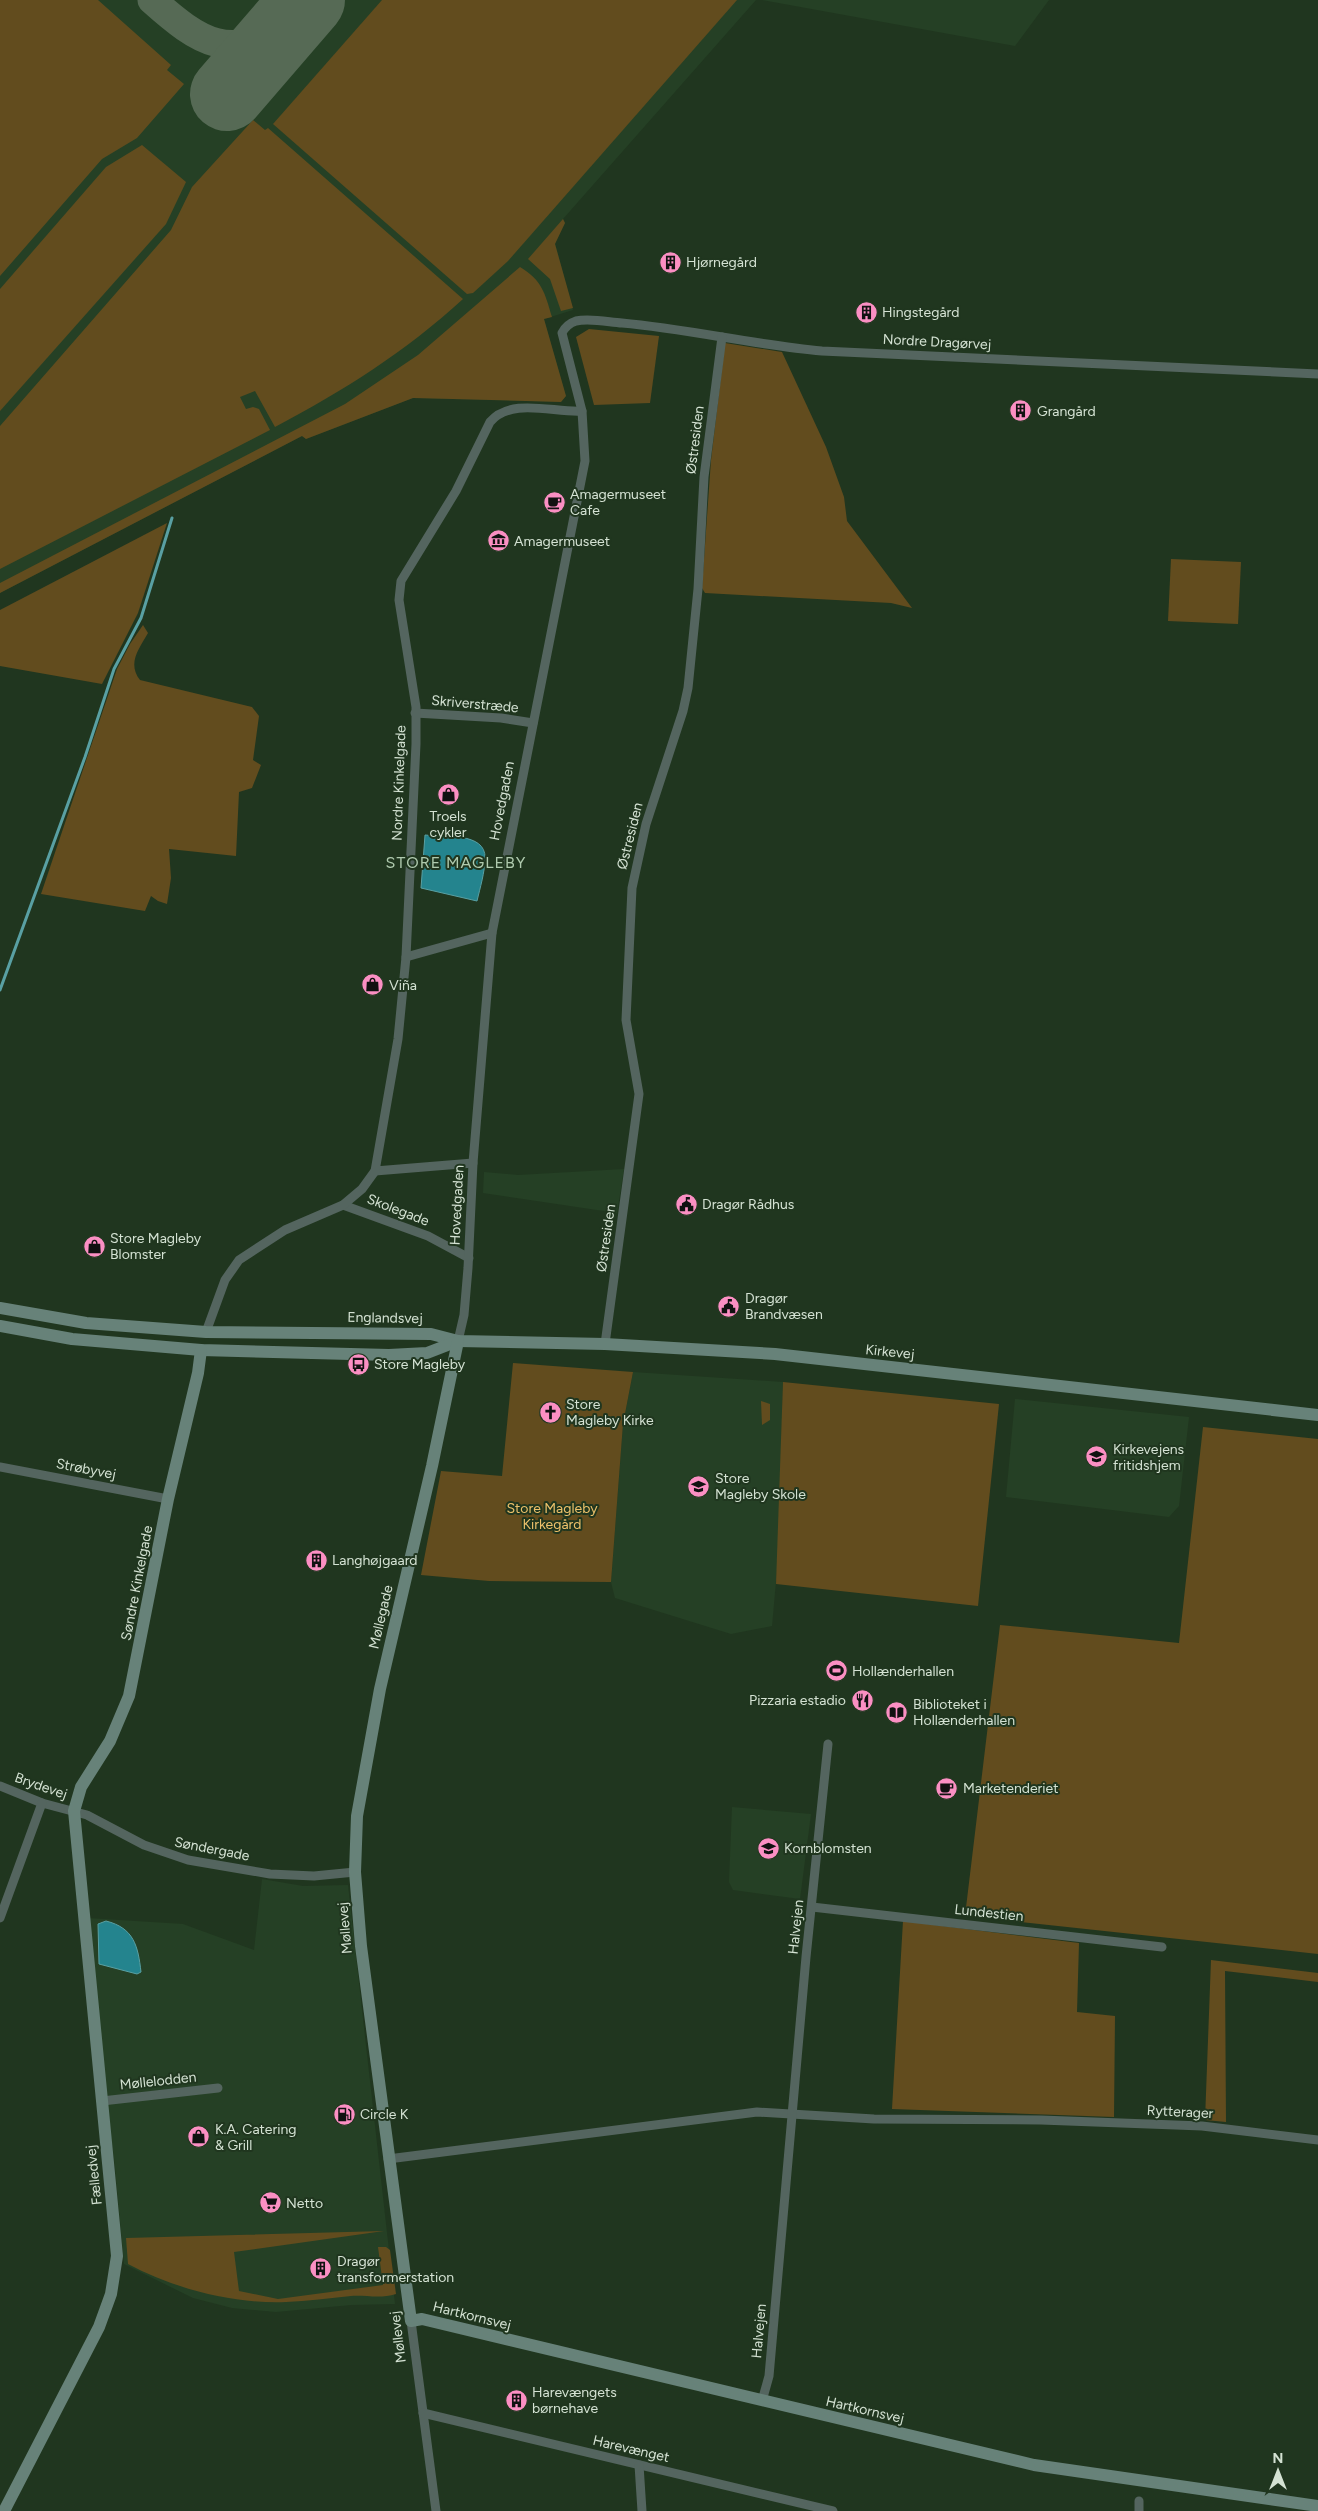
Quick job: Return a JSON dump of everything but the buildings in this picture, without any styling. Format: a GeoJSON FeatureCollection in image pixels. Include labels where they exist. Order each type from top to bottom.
{"type":"FeatureCollection","features":[{"type":"Feature","properties":{"kind":"street","name":"Nordre Dragørvej"},"geometry":{"type":"LineString","coordinates":[[562,333],[569,324],[587,320],[646,325],[787,348],[822,351],[1318,374]]}},
{"type":"Feature","properties":{"kind":"street","name":"Hovedgaden"},"geometry":{"type":"LineString","coordinates":[[458,1342],[464,1315],[473,1163],[492,933],[585,461],[582,411],[562,333]]}},
{"type":"Feature","properties":{"kind":"street","name":"Østresiden"},"geometry":{"type":"LineString","coordinates":[[605,1344],[639,1094],[626,1020],[632,888],[646,824],[683,711],[688,688],[698,589],[704,478],[722,337]]}},
{"type":"Feature","properties":{"kind":"street","name":"Nordre Kinkelgade"},"geometry":{"type":"LineString","coordinates":[[206,1332],[225,1280],[239,1260],[285,1230],[343,1205],[362,1189],[375,1171],[398,1039],[406,957],[416,744],[416,707],[399,600],[402,581],[412,561],[456,490],[490,422],[497,413],[516,408],[582,411]]}},
{"type":"Feature","properties":{"kind":"street","name":"Skriverstræde"},"geometry":{"type":"LineString","coordinates":[[415,713],[501,718],[533,723]]}},
{"type":"Feature","properties":{"kind":"street"},"geometry":{"type":"LineString","coordinates":[[406,957],[492,933]]}},
{"type":"Feature","properties":{"kind":"street"},"geometry":{"type":"LineString","coordinates":[[375,1171],[473,1163]]}},
{"type":"Feature","properties":{"kind":"street","name":"Skolegade"},"geometry":{"type":"LineString","coordinates":[[343,1205],[428,1236],[468,1258]]}},
{"type":"Feature","properties":{"kind":"street","name":"Englandsvej"},"geometry":{"type":"LineString","coordinates":[[0,1308],[86,1323],[206,1332],[431,1334],[458,1342]]}},
{"type":"Feature","properties":{"kind":"street"},"geometry":{"type":"LineString","coordinates":[[0,1326],[72,1339],[202,1350],[388,1355],[427,1353],[458,1342]]}},
{"type":"Feature","properties":{"kind":"street","name":"Kirkevej"},"geometry":{"type":"LineString","coordinates":[[458,1342],[605,1344],[775,1354],[1318,1415]]}},
{"type":"Feature","properties":{"kind":"street","name":"Møllegade"},"geometry":{"type":"LineString","coordinates":[[355,1872],[357,1816],[369,1743],[434,1458],[458,1342]]}},
{"type":"Feature","properties":{"kind":"street","name":"Søndre Kinkelgade"},"geometry":{"type":"LineString","coordinates":[[74,1811],[81,1786],[110,1740],[129,1696],[168,1499],[202,1350]]}},
{"type":"Feature","properties":{"kind":"street","name":"Strøbyvej"},"geometry":{"type":"LineString","coordinates":[[0,1469],[168,1499]]}},
{"type":"Feature","properties":{"kind":"street","name":"Halvejen"},"geometry":{"type":"LineString","coordinates":[[762,2401],[769,2376],[792,2112],[828,1744]]}},
{"type":"Feature","properties":{"kind":"street","name":"Brydevej"},"geometry":{"type":"LineString","coordinates":[[0,1786],[42,1803],[74,1811]]}},
{"type":"Feature","properties":{"kind":"street"},"geometry":{"type":"LineString","coordinates":[[0,1918],[42,1803]]}},
{"type":"Feature","properties":{"kind":"street","name":"Søndergade"},"geometry":{"type":"LineString","coordinates":[[74,1811],[87,1815],[144,1845],[188,1860],[270,1874],[314,1876],[355,1872]]}},
{"type":"Feature","properties":{"kind":"street","name":"Fælledvej"},"geometry":{"type":"LineString","coordinates":[[4,2511],[99,2327],[111,2294],[117,2256],[74,1811]]}},
{"type":"Feature","properties":{"kind":"street","name":"Møllevej"},"geometry":{"type":"LineString","coordinates":[[355,1872],[361,1946],[388,2160],[436,2511]]}},
{"type":"Feature","properties":{"kind":"street","name":"Lundestien"},"geometry":{"type":"LineString","coordinates":[[812,1907],[1162,1947]]}},
{"type":"Feature","properties":{"kind":"street","name":"Møllelodden"},"geometry":{"type":"LineString","coordinates":[[102,2101],[218,2088]]}},
{"type":"Feature","properties":{"kind":"street"},"geometry":{"type":"LineString","coordinates":[[388,2160],[757,2112],[792,2112]]}},
{"type":"Feature","properties":{"kind":"street","name":"Rytterager"},"geometry":{"type":"LineString","coordinates":[[792,2112],[874,2119],[1041,2120],[1202,2126],[1318,2140]]}},
{"type":"Feature","properties":{"kind":"street","name":"Hartkornsvej"},"geometry":{"type":"LineString","coordinates":[[411,2320],[422,2319],[1034,2465],[1318,2506]]}},
{"type":"Feature","properties":{"kind":"street","name":"Harevænget"},"geometry":{"type":"LineString","coordinates":[[423,2413],[640,2465],[798,2507],[833,2511]]}},
{"type":"Feature","properties":{"kind":"street"},"geometry":{"type":"LineString","coordinates":[[640,2465],[642,2511]]}},
{"type":"Feature","properties":{"kind":"street"},"geometry":{"type":"LineString","coordinates":[[1139,2501],[1139,2511]]}},
{"type":"Feature","properties":{"kind":"shaded area"},"geometry":{"type":"Polygon","coordinates":[[[0,0],[756,0],[563,219],[565,223],[555,243],[573,310],[544,319],[566,396],[561,402],[413,398],[306,439],[302,436],[0,593],[0,0]]]}},
{"type":"Feature","properties":{"kind":"shaded area"},"geometry":{"type":"Polygon","coordinates":[[[762,0],[1049,0],[1015,46],[762,0]]]}},
{"type":"Feature","properties":{"kind":"shaded area"},"geometry":{"type":"Polygon","coordinates":[[[624,1169],[617,1213],[483,1193],[484,1172],[518,1175],[624,1169]]]}},
{"type":"Feature","properties":{"kind":"shaded area","name":"Store Magleby Skole"},"geometry":{"type":"Polygon","coordinates":[[[633,1372],[783,1382],[779,1548],[772,1626],[731,1634],[615,1598],[611,1582],[623,1424],[633,1372]]]}},
{"type":"Feature","properties":{"kind":"shaded area","name":"Kirkevejens fritidshjem"},"geometry":{"type":"Polygon","coordinates":[[[1015,1399],[1189,1417],[1179,1506],[1169,1517],[1006,1497],[1015,1399]]]}},
{"type":"Feature","properties":{"kind":"shaded area","name":"Kornblomsten"},"geometry":{"type":"Polygon","coordinates":[[[732,1807],[811,1814],[800,1899],[733,1890],[729,1882],[732,1807]]]}},
{"type":"Feature","properties":{"kind":"shaded area"},"geometry":{"type":"Polygon","coordinates":[[[262,1879],[303,1886],[348,1885],[395,2304],[351,2305],[276,2312],[232,2308],[193,2298],[124,2264],[114,2158],[99,2053],[87,1918],[183,1924],[254,1950],[262,1879]]]}},
{"type":"Feature","properties":{"kind":"green space"},"geometry":{"type":"Polygon","coordinates":[[[0,0],[98,0],[171,65],[167,70],[184,84],[137,138],[102,159],[0,276],[0,0]]]}},
{"type":"Feature","properties":{"kind":"green space"},"geometry":{"type":"Polygon","coordinates":[[[382,0],[737,0],[508,261],[473,293],[467,294],[273,124],[382,0]]]}},
{"type":"Feature","properties":{"kind":"green space"},"geometry":{"type":"Polygon","coordinates":[[[253,120],[265,130],[268,128],[463,299],[419,336],[374,369],[326,399],[275,427],[255,391],[240,397],[246,409],[253,407],[259,409],[270,430],[0,569],[0,426],[171,230],[192,187],[253,120]]]}},
{"type":"Feature","properties":{"kind":"green space"},"geometry":{"type":"Polygon","coordinates":[[[142,145],[186,182],[166,224],[0,411],[0,289],[106,167],[142,145]]]}},
{"type":"Feature","properties":{"kind":"green space"},"geometry":{"type":"Polygon","coordinates":[[[563,219],[565,223],[555,244],[573,308],[561,311],[550,279],[528,259],[563,219]]]}},
{"type":"Feature","properties":{"kind":"green space"},"geometry":{"type":"Polygon","coordinates":[[[520,267],[538,282],[550,308],[552,317],[544,319],[566,396],[561,402],[413,398],[306,439],[302,436],[0,593],[0,583],[345,404],[418,355],[520,267]]]}},
{"type":"Feature","properties":{"kind":"green space"},"geometry":{"type":"Polygon","coordinates":[[[589,329],[659,336],[650,403],[594,405],[576,337],[589,329]]]}},
{"type":"Feature","properties":{"kind":"green space"},"geometry":{"type":"Polygon","coordinates":[[[725,343],[782,352],[826,447],[844,497],[847,521],[912,608],[891,603],[705,593],[702,588],[711,460],[725,343]]]}},
{"type":"Feature","properties":{"kind":"green space"},"geometry":{"type":"Polygon","coordinates":[[[167,523],[138,613],[102,684],[0,666],[0,610],[167,523]]]}},
{"type":"Feature","properties":{"kind":"green space"},"geometry":{"type":"Polygon","coordinates":[[[1171,559],[1241,562],[1238,624],[1168,621],[1171,559]]]}},
{"type":"Feature","properties":{"kind":"green space"},"geometry":{"type":"Polygon","coordinates":[[[143,625],[148,633],[138,650],[134,662],[136,674],[140,680],[252,707],[259,716],[253,760],[261,765],[252,788],[239,792],[236,856],[169,849],[171,878],[167,904],[151,896],[145,911],[41,894],[117,669],[130,644],[143,625]]]}},
{"type":"Feature","properties":{"kind":"green space","name":"Store Magleby Kirkegård"},"geometry":{"type":"Polygon","coordinates":[[[513,1363],[633,1372],[623,1424],[611,1582],[489,1581],[421,1575],[441,1471],[502,1476],[513,1363]]]}},
{"type":"Feature","properties":{"kind":"green space"},"geometry":{"type":"Polygon","coordinates":[[[783,1382],[999,1404],[978,1606],[776,1584],[783,1382]]]}},
{"type":"Feature","properties":{"kind":"green space"},"geometry":{"type":"Polygon","coordinates":[[[761,1401],[770,1404],[770,1420],[762,1425],[761,1401]]]}},
{"type":"Feature","properties":{"kind":"green space"},"geometry":{"type":"Polygon","coordinates":[[[1203,1427],[1318,1439],[1318,1954],[965,1916],[1000,1625],[1179,1643],[1203,1427]]]}},
{"type":"Feature","properties":{"kind":"green space"},"geometry":{"type":"Polygon","coordinates":[[[903,1921],[1079,1943],[1077,2012],[1115,2016],[1114,2117],[892,2109],[903,1921]]]}},
{"type":"Feature","properties":{"kind":"green space"},"geometry":{"type":"Polygon","coordinates":[[[1211,1960],[1318,1973],[1318,1982],[1225,1971],[1226,2122],[1205,2120],[1211,1960]]]}},
{"type":"Feature","properties":{"kind":"green space"},"geometry":{"type":"Polygon","coordinates":[[[384,2231],[234,2252],[239,2291],[278,2299],[383,2285],[378,2247],[386,2247],[390,2250],[396,2294],[385,2296],[351,2296],[286,2302],[246,2300],[185,2288],[128,2264],[126,2238],[384,2231]]]}},
{"type":"Feature","properties":{"kind":"water"},"geometry":{"type":"Polygon","coordinates":[[[425,835],[452,836],[471,840],[479,844],[485,858],[477,901],[421,888],[425,835]]]}},
{"type":"Feature","properties":{"kind":"water"},"geometry":{"type":"Polygon","coordinates":[[[106,1921],[123,1928],[129,1933],[136,1946],[141,1972],[137,1974],[99,1964],[98,1924],[106,1921]]]}},
{"type":"Feature","properties":{"kind":"waterway"},"geometry":{"type":"LineString","coordinates":[[0,990],[85,757],[114,669],[141,618],[172,518]]}},
{"type":"Feature","properties":{"kind":"taxiway"},"geometry":{"type":"LineString","coordinates":[[152,0],[185,27],[216,43],[233,45],[250,42],[268,35],[289,22]]}},
{"type":"Feature","properties":{"kind":"taxiway"},"geometry":{"type":"LineString","coordinates":[[305,4],[307,0]]}},
{"type":"Feature","properties":{"kind":"runway"},"geometry":{"type":"LineString","coordinates":[[227,94],[308,0]]}},
{"type":"Feature","properties":{"kind":"place","name":"Hjørnegård"},"geometry":{"type":"Point","coordinates":[670,262]}},
{"type":"Feature","properties":{"kind":"place","name":"Hingstegård"},"geometry":{"type":"Point","coordinates":[866,312]}},
{"type":"Feature","properties":{"kind":"place","name":"Grangård"},"geometry":{"type":"Point","coordinates":[1021,411]}},
{"type":"Feature","properties":{"kind":"place","name":"Amagermuseet Cafe"},"geometry":{"type":"Point","coordinates":[554,502]}},
{"type":"Feature","properties":{"kind":"place","name":"Amagermuseet"},"geometry":{"type":"Point","coordinates":[498,541]}},
{"type":"Feature","properties":{"kind":"place","name":"Troels cykler"},"geometry":{"type":"Point","coordinates":[448,794]}},
{"type":"Feature","properties":{"kind":"place","name":"Viña"},"geometry":{"type":"Point","coordinates":[373,985]}},
{"type":"Feature","properties":{"kind":"place","name":"Dragør Rådhus"},"geometry":{"type":"Point","coordinates":[686,1204]}},
{"type":"Feature","properties":{"kind":"place","name":"Store Magleby Blomster"},"geometry":{"type":"Point","coordinates":[94,1246]}},
{"type":"Feature","properties":{"kind":"place","name":"Dragør Brandvæsen"},"geometry":{"type":"Point","coordinates":[729,1306]}},
{"type":"Feature","properties":{"kind":"place","name":"Store Magleby"},"geometry":{"type":"Point","coordinates":[358,1364]}},
{"type":"Feature","properties":{"kind":"place","name":"Store Magleby Kirke"},"geometry":{"type":"Point","coordinates":[550,1412]}},
{"type":"Feature","properties":{"kind":"place","name":"Kirkevejens fritidshjem"},"geometry":{"type":"Point","coordinates":[1097,1457]}},
{"type":"Feature","properties":{"kind":"place","name":"Store Magleby Skole"},"geometry":{"type":"Point","coordinates":[699,1486]}},
{"type":"Feature","properties":{"kind":"place","name":"Langhøjgaard"},"geometry":{"type":"Point","coordinates":[316,1560]}},
{"type":"Feature","properties":{"kind":"place","name":"Hollænderhallen"},"geometry":{"type":"Point","coordinates":[836,1671]}},
{"type":"Feature","properties":{"kind":"place","name":"Pizzaria estadio"},"geometry":{"type":"Point","coordinates":[862,1700]}},
{"type":"Feature","properties":{"kind":"place","name":"Biblioteket i Hollænderhallen"},"geometry":{"type":"Point","coordinates":[897,1712]}},
{"type":"Feature","properties":{"kind":"place","name":"Marketenderiet"},"geometry":{"type":"Point","coordinates":[947,1788]}},
{"type":"Feature","properties":{"kind":"place","name":"Kornblomsten"},"geometry":{"type":"Point","coordinates":[768,1848]}},
{"type":"Feature","properties":{"kind":"place","name":"Circle K"},"geometry":{"type":"Point","coordinates":[344,2114]}},
{"type":"Feature","properties":{"kind":"place","name":"K.A. Catering & Grill"},"geometry":{"type":"Point","coordinates":[199,2137]}},
{"type":"Feature","properties":{"kind":"place","name":"Netto"},"geometry":{"type":"Point","coordinates":[270,2203]}},
{"type":"Feature","properties":{"kind":"place","name":"Dragør transformerstation"},"geometry":{"type":"Point","coordinates":[321,2269]}},
{"type":"Feature","properties":{"kind":"place","name":"Harevængets børnehave"},"geometry":{"type":"Point","coordinates":[516,2400]}},
{"type":"Feature","properties":{"kind":"district","name":"STORE MAGLEBY"},"geometry":{"type":"Point","coordinates":[456,862]}}]}
